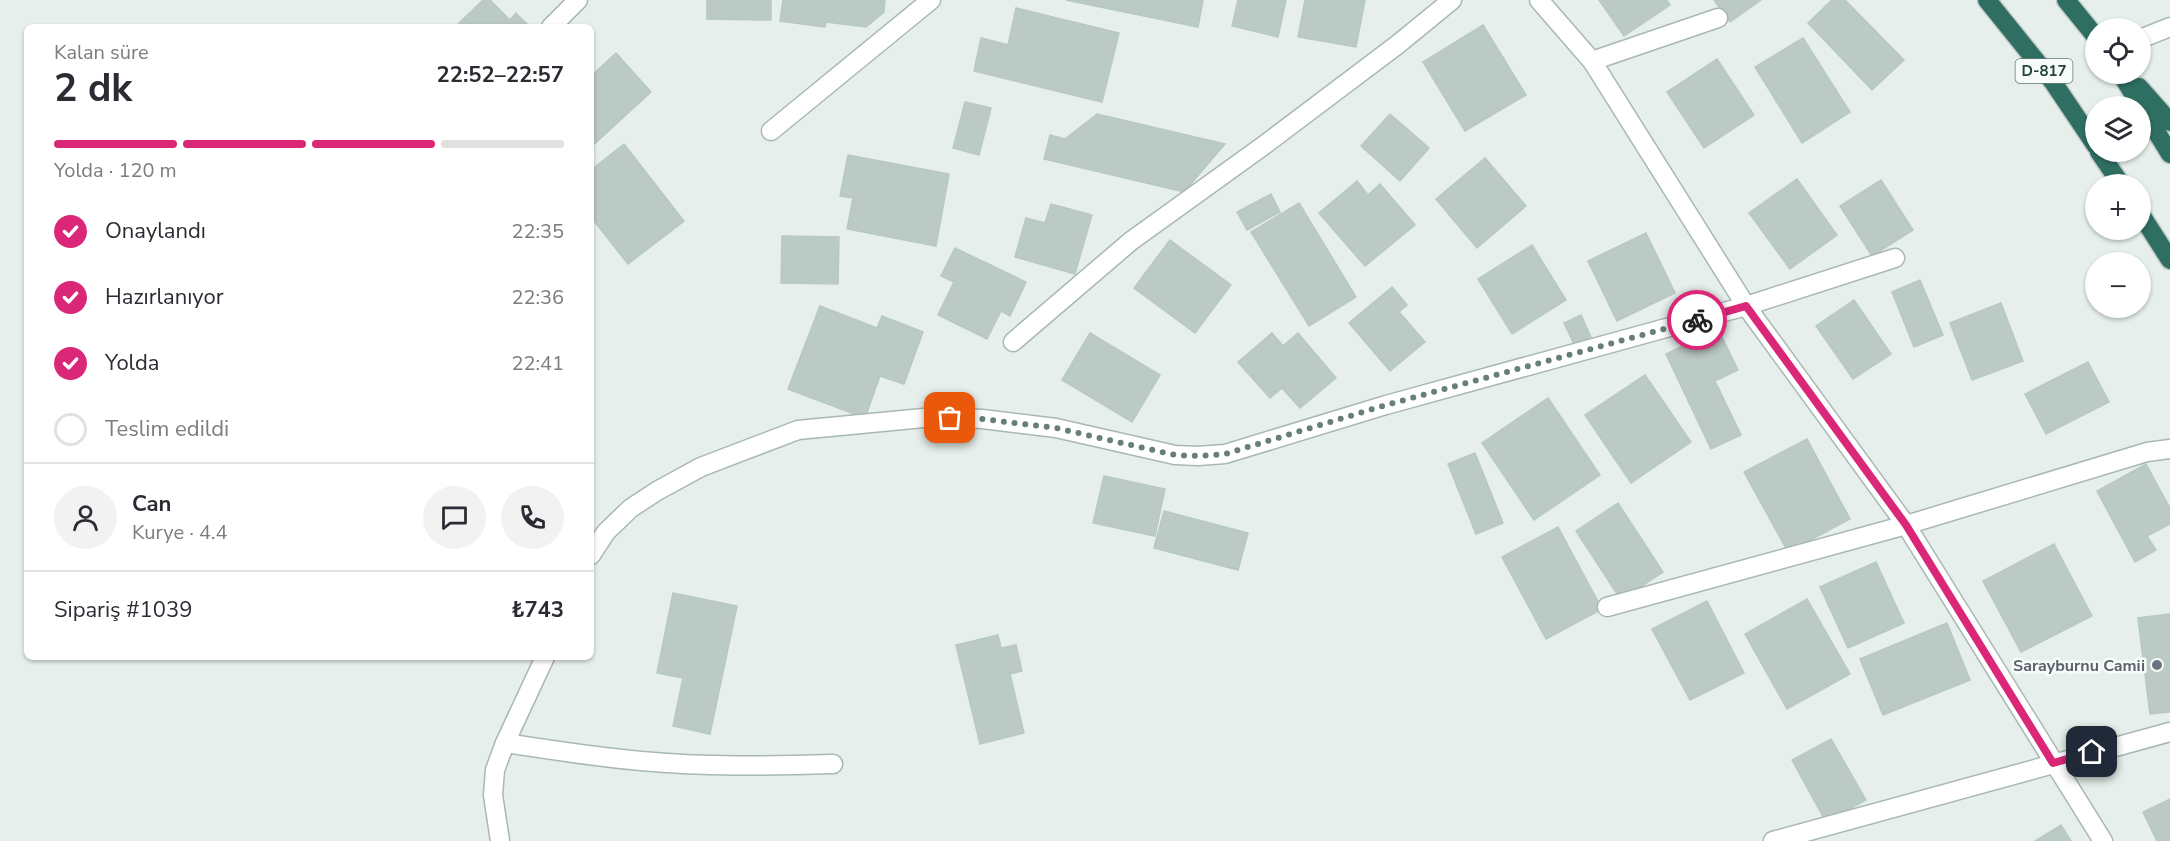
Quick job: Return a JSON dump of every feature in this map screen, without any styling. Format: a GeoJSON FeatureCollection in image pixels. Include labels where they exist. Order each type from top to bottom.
{"type":"FeatureCollection","features":[{"type":"Feature","properties":{"kind":"highway","name":"D-817"},"geometry":{"type":"LineString","coordinates":[[1986,0],[2053,82],[2085,130]]}},
{"type":"Feature","properties":{"kind":"highway"},"geometry":{"type":"LineString","coordinates":[[2066,0],[2085,23]]}},
{"type":"Feature","properties":{"kind":"highway"},"geometry":{"type":"LineString","coordinates":[[2127,84],[2170,154]]}},
{"type":"Feature","properties":{"kind":"highway"},"geometry":{"type":"LineString","coordinates":[[2136,84],[2170,122]]}},
{"type":"Feature","properties":{"kind":"highway"},"geometry":{"type":"LineString","coordinates":[[2151,230],[2170,260]]}},
{"type":"Feature","properties":{"kind":"street"},"geometry":{"type":"LineString","coordinates":[[554,24],[578,0]]}},
{"type":"Feature","properties":{"kind":"street"},"geometry":{"type":"LineString","coordinates":[[771,131],[931,0]]}},
{"type":"Feature","properties":{"kind":"street"},"geometry":{"type":"LineString","coordinates":[[1013,342],[1131,241],[1263,146],[1397,45],[1452,0]]}},
{"type":"Feature","properties":{"kind":"street"},"geometry":{"type":"LineString","coordinates":[[1539,0],[1592,61],[1746,306],[1906,525],[2103,841]]}},
{"type":"Feature","properties":{"kind":"street"},"geometry":{"type":"LineString","coordinates":[[1592,61],[1718,18]]}},
{"type":"Feature","properties":{"kind":"street"},"geometry":{"type":"LineString","coordinates":[[2151,35],[2170,27]]}},
{"type":"Feature","properties":{"kind":"street"},"geometry":{"type":"LineString","coordinates":[[594,550],[606,532],[631,508],[657,491],[701,467],[798,430],[934,417],[982,419],[1056,428],[1175,455],[1225,454],[1386,405],[1746,306],[1894,258]]}},
{"type":"Feature","properties":{"kind":"street"},"geometry":{"type":"LineString","coordinates":[[1607,607],[1906,525],[2147,452],[2170,449]]}},
{"type":"Feature","properties":{"kind":"street"},"geometry":{"type":"LineString","coordinates":[[500,841],[492,795],[495,770],[544,660]]}},
{"type":"Feature","properties":{"kind":"street"},"geometry":{"type":"LineString","coordinates":[[1773,841],[2170,732]]}},
{"type":"Feature","properties":{"kind":"street"},"geometry":{"type":"LineString","coordinates":[[505,743],[642,762],[767,766],[833,764]]}},
{"type":"Feature","properties":{"kind":"building"},"geometry":{"type":"Polygon","coordinates":[[[483,0],[490,0],[510,20],[516,13],[527,24],[458,24],[483,0]]]}},
{"type":"Feature","properties":{"kind":"building"},"geometry":{"type":"Polygon","coordinates":[[[707,0],[771,0],[771,20],[707,19],[707,0]]]}},
{"type":"Feature","properties":{"kind":"building"},"geometry":{"type":"Polygon","coordinates":[[[783,0],[885,0],[884,12],[866,27],[826,22],[825,27],[780,21],[783,0]]]}},
{"type":"Feature","properties":{"kind":"building"},"geometry":{"type":"Polygon","coordinates":[[[1066,0],[1203,0],[1198,27],[1066,0]]]}},
{"type":"Feature","properties":{"kind":"building"},"geometry":{"type":"Polygon","coordinates":[[[1238,0],[1286,0],[1278,37],[1232,26],[1238,0]]]}},
{"type":"Feature","properties":{"kind":"building"},"geometry":{"type":"Polygon","coordinates":[[[1305,0],[1365,0],[1356,47],[1298,37],[1305,0]]]}},
{"type":"Feature","properties":{"kind":"building"},"geometry":{"type":"Polygon","coordinates":[[[1599,0],[1667,0],[1670,5],[1624,36],[1599,0]]]}},
{"type":"Feature","properties":{"kind":"building"},"geometry":{"type":"Polygon","coordinates":[[[1714,0],[1761,0],[1730,22],[1714,0]]]}},
{"type":"Feature","properties":{"kind":"building"},"geometry":{"type":"Polygon","coordinates":[[[1832,0],[1845,0],[1904,60],[1872,90],[1808,23],[1832,0]]]}},
{"type":"Feature","properties":{"kind":"building"},"geometry":{"type":"Polygon","coordinates":[[[1016,8],[1119,33],[1102,102],[974,71],[981,38],[1008,45],[1016,8]]]}},
{"type":"Feature","properties":{"kind":"building"},"geometry":{"type":"Polygon","coordinates":[[[1483,25],[1526,95],[1465,131],[1423,62],[1483,25]]]}},
{"type":"Feature","properties":{"kind":"building"},"geometry":{"type":"Polygon","coordinates":[[[1803,38],[1850,112],[1802,143],[1755,67],[1803,38]]]}},
{"type":"Feature","properties":{"kind":"building"},"geometry":{"type":"Polygon","coordinates":[[[616,53],[651,92],[594,144],[594,73],[616,53]]]}},
{"type":"Feature","properties":{"kind":"building"},"geometry":{"type":"Polygon","coordinates":[[[1717,59],[1754,115],[1704,148],[1667,92],[1717,59]]]}},
{"type":"Feature","properties":{"kind":"building"},"geometry":{"type":"Polygon","coordinates":[[[965,102],[991,108],[979,155],[953,148],[965,102]]]}},
{"type":"Feature","properties":{"kind":"building"},"geometry":{"type":"Polygon","coordinates":[[[1097,114],[1225,144],[1184,192],[1044,159],[1050,135],[1065,139],[1097,114]]]}},
{"type":"Feature","properties":{"kind":"building"},"geometry":{"type":"Polygon","coordinates":[[[1390,114],[1429,148],[1400,181],[1361,146],[1390,114]]]}},
{"type":"Feature","properties":{"kind":"building"},"geometry":{"type":"Polygon","coordinates":[[[624,144],[684,221],[628,264],[594,221],[594,168],[624,144]]]}},
{"type":"Feature","properties":{"kind":"building"},"geometry":{"type":"Polygon","coordinates":[[[848,155],[949,174],[936,246],[847,229],[853,198],[840,196],[848,155]]]}},
{"type":"Feature","properties":{"kind":"building"},"geometry":{"type":"Polygon","coordinates":[[[1485,158],[1526,206],[1477,248],[1436,199],[1485,158]]]}},
{"type":"Feature","properties":{"kind":"building"},"geometry":{"type":"Polygon","coordinates":[[[1797,179],[1837,235],[1790,269],[1749,213],[1797,179]]]}},
{"type":"Feature","properties":{"kind":"building"},"geometry":{"type":"Polygon","coordinates":[[[1881,180],[1913,230],[1872,256],[1840,206],[1881,180]]]}},
{"type":"Feature","properties":{"kind":"building"},"geometry":{"type":"Polygon","coordinates":[[[1357,181],[1368,195],[1380,184],[1415,225],[1365,266],[1319,213],[1357,181]]]}},
{"type":"Feature","properties":{"kind":"building"},"geometry":{"type":"Polygon","coordinates":[[[1271,194],[1280,212],[1247,230],[1237,212],[1271,194]]]}},
{"type":"Feature","properties":{"kind":"building"},"geometry":{"type":"Polygon","coordinates":[[[1299,203],[1356,297],[1309,326],[1251,232],[1299,203]]]}},
{"type":"Feature","properties":{"kind":"building"},"geometry":{"type":"Polygon","coordinates":[[[1051,204],[1092,215],[1075,274],[1015,257],[1026,218],[1045,223],[1051,204]]]}},
{"type":"Feature","properties":{"kind":"building"},"geometry":{"type":"Polygon","coordinates":[[[1646,233],[1675,293],[1617,321],[1588,261],[1646,233]]]}},
{"type":"Feature","properties":{"kind":"building"},"geometry":{"type":"Polygon","coordinates":[[[782,236],[839,237],[838,284],[781,283],[782,236]]]}},
{"type":"Feature","properties":{"kind":"building"},"geometry":{"type":"Polygon","coordinates":[[[1170,240],[1231,285],[1195,333],[1134,288],[1170,240]]]}},
{"type":"Feature","properties":{"kind":"building"},"geometry":{"type":"Polygon","coordinates":[[[1532,245],[1566,300],[1512,334],[1478,279],[1532,245]]]}},
{"type":"Feature","properties":{"kind":"building"},"geometry":{"type":"Polygon","coordinates":[[[955,248],[1026,282],[1010,316],[1001,311],[987,339],[938,315],[954,282],[941,276],[955,248]]]}},
{"type":"Feature","properties":{"kind":"building"},"geometry":{"type":"Polygon","coordinates":[[[1920,280],[1943,335],[1914,347],[1892,292],[1920,280]]]}},
{"type":"Feature","properties":{"kind":"building"},"geometry":{"type":"Polygon","coordinates":[[[1392,287],[1407,305],[1399,312],[1425,342],[1390,371],[1349,323],[1392,287]]]}},
{"type":"Feature","properties":{"kind":"building"},"geometry":{"type":"Polygon","coordinates":[[[1854,300],[1891,354],[1853,379],[1816,326],[1854,300]]]}},
{"type":"Feature","properties":{"kind":"building"},"geometry":{"type":"Polygon","coordinates":[[[2001,303],[2023,361],[1972,380],[1950,323],[2001,303]]]}},
{"type":"Feature","properties":{"kind":"building"},"geometry":{"type":"Polygon","coordinates":[[[820,306],[877,328],[882,316],[923,332],[904,384],[880,376],[865,418],[788,389],[820,306]]]}},
{"type":"Feature","properties":{"kind":"building"},"geometry":{"type":"Polygon","coordinates":[[[1581,315],[1591,337],[1574,344],[1564,323],[1581,315]]]}},
{"type":"Feature","properties":{"kind":"building"},"geometry":{"type":"Polygon","coordinates":[[[1718,329],[1738,370],[1715,381],[1741,435],[1711,449],[1666,354],[1718,329]]]}},
{"type":"Feature","properties":{"kind":"building"},"geometry":{"type":"Polygon","coordinates":[[[1090,333],[1160,375],[1132,422],[1062,380],[1090,333]]]}},
{"type":"Feature","properties":{"kind":"building"},"geometry":{"type":"Polygon","coordinates":[[[1272,333],[1283,346],[1298,333],[1336,378],[1300,408],[1282,388],[1270,398],[1238,362],[1272,333]]]}},
{"type":"Feature","properties":{"kind":"building"},"geometry":{"type":"Polygon","coordinates":[[[2088,362],[2109,402],[2046,434],[2025,394],[2088,362]]]}},
{"type":"Feature","properties":{"kind":"building"},"geometry":{"type":"Polygon","coordinates":[[[1645,375],[1691,442],[1631,483],[1585,415],[1645,375]]]}},
{"type":"Feature","properties":{"kind":"building"},"geometry":{"type":"Polygon","coordinates":[[[1548,398],[1600,475],[1534,520],[1482,443],[1548,398]]]}},
{"type":"Feature","properties":{"kind":"building"},"geometry":{"type":"Polygon","coordinates":[[[1807,439],[1850,519],[1788,552],[1744,472],[1807,439]]]}},
{"type":"Feature","properties":{"kind":"building"},"geometry":{"type":"Polygon","coordinates":[[[1475,453],[1503,523],[1476,534],[1448,464],[1475,453]]]}},
{"type":"Feature","properties":{"kind":"building"},"geometry":{"type":"Polygon","coordinates":[[[2146,464],[2170,508],[2170,524],[2147,536],[2156,550],[2135,562],[2097,491],[2146,464]]]}},
{"type":"Feature","properties":{"kind":"building"},"geometry":{"type":"Polygon","coordinates":[[[1104,476],[1165,489],[1155,536],[1093,523],[1104,476]]]}},
{"type":"Feature","properties":{"kind":"building"},"geometry":{"type":"Polygon","coordinates":[[[1618,503],[1663,572],[1621,600],[1576,531],[1618,503]]]}},
{"type":"Feature","properties":{"kind":"building"},"geometry":{"type":"Polygon","coordinates":[[[1164,511],[1248,533],[1238,570],[1154,548],[1164,511]]]}},
{"type":"Feature","properties":{"kind":"building"},"geometry":{"type":"Polygon","coordinates":[[[1558,527],[1602,609],[1546,639],[1502,557],[1558,527]]]}},
{"type":"Feature","properties":{"kind":"building"},"geometry":{"type":"Polygon","coordinates":[[[2054,544],[2092,616],[2021,652],[1983,581],[2054,544]]]}},
{"type":"Feature","properties":{"kind":"building"},"geometry":{"type":"Polygon","coordinates":[[[1876,562],[1904,623],[1848,648],[1820,587],[1876,562]]]}},
{"type":"Feature","properties":{"kind":"building"},"geometry":{"type":"Polygon","coordinates":[[[673,593],[737,606],[710,734],[673,726],[683,678],[657,673],[673,593]]]}},
{"type":"Feature","properties":{"kind":"building"},"geometry":{"type":"Polygon","coordinates":[[[1807,599],[1850,674],[1787,709],[1745,634],[1807,599]]]}},
{"type":"Feature","properties":{"kind":"building"},"geometry":{"type":"Polygon","coordinates":[[[1707,601],[1744,673],[1690,700],[1652,629],[1707,601]]]}},
{"type":"Feature","properties":{"kind":"building","name":"Sarayburnu Camii"},"geometry":{"type":"Polygon","coordinates":[[[2170,614],[2170,712],[2150,714],[2138,618],[2170,614]]]}},
{"type":"Feature","properties":{"kind":"building"},"geometry":{"type":"Polygon","coordinates":[[[1947,623],[1970,680],[1883,715],[1860,659],[1947,623]]]}},
{"type":"Feature","properties":{"kind":"building"},"geometry":{"type":"Polygon","coordinates":[[[998,635],[1001,648],[1016,645],[1022,671],[1010,674],[1024,733],[980,744],[956,645],[998,635]]]}},
{"type":"Feature","properties":{"kind":"building"},"geometry":{"type":"Polygon","coordinates":[[[1831,739],[1866,800],[1826,822],[1792,760],[1831,739]]]}},
{"type":"Feature","properties":{"kind":"building"},"geometry":{"type":"Polygon","coordinates":[[[2170,799],[2170,841],[2157,841],[2143,812],[2170,799]]]}},
{"type":"Feature","properties":{"kind":"building"},"geometry":{"type":"Polygon","coordinates":[[[2061,825],[2071,841],[2035,841],[2061,825]]]}},
{"type":"Feature","properties":{"kind":"way so far"},"geometry":{"type":"LineString","coordinates":[[950,418],[982,419],[1056,428],[1175,455],[1225,454],[1386,405],[1697,320]]}},
{"type":"Feature","properties":{"kind":"place","name":"Sarayburnu Camii"},"geometry":{"type":"Point","coordinates":[2157,665]}},
{"type":"Feature","properties":{"kind":"route"},"geometry":{"type":"LineString","coordinates":[[1697,320],[1746,306],[1906,525],[2053,763],[2092,752]]}}]}
